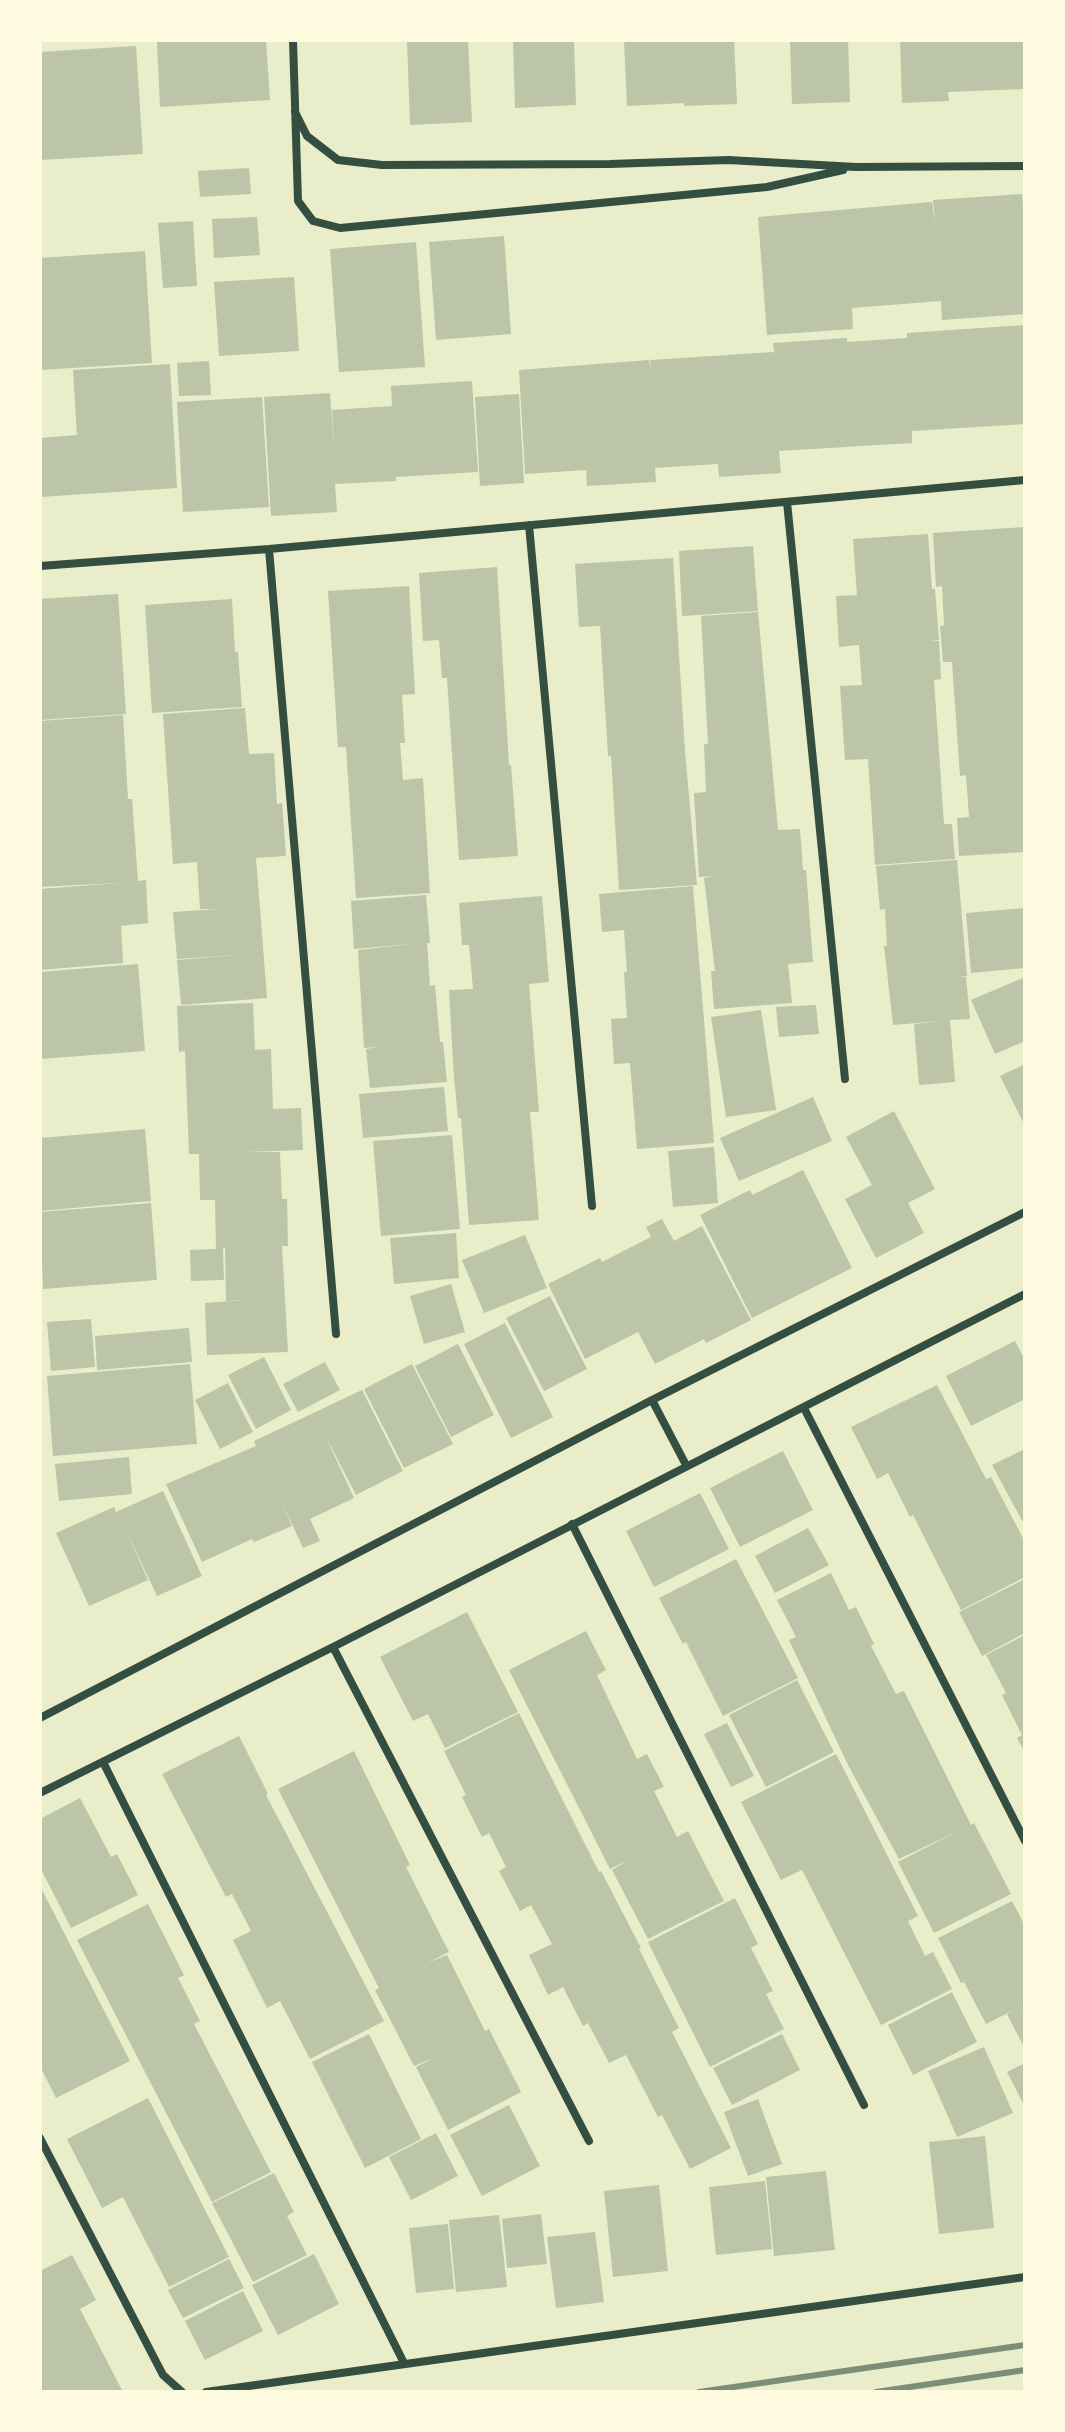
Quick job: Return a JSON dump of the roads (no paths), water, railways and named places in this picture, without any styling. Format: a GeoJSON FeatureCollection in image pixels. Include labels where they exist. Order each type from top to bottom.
{"type":"FeatureCollection","features":[{"type":"Feature","properties":{"kind":"street"},"geometry":{"type":"LineString","coordinates":[[293,40],[298,201],[313,221],[340,228],[767,187],[856,167]]}},
{"type":"Feature","properties":{"kind":"street"},"geometry":{"type":"LineString","coordinates":[[295,112],[307,136],[338,160],[382,165],[728,160],[856,167],[1025,166]]}},
{"type":"Feature","properties":{"kind":"street"},"geometry":{"type":"LineString","coordinates":[[40,566],[269,549],[1025,480]]}},
{"type":"Feature","properties":{"kind":"street"},"geometry":{"type":"LineString","coordinates":[[787,502],[845,1079]]}},
{"type":"Feature","properties":{"kind":"street"},"geometry":{"type":"LineString","coordinates":[[529,525],[592,1206]]}},
{"type":"Feature","properties":{"kind":"street"},"geometry":{"type":"LineString","coordinates":[[269,549],[336,1334]]}},
{"type":"Feature","properties":{"kind":"street"},"geometry":{"type":"LineString","coordinates":[[40,1718],[652,1400],[1025,1212]]}},
{"type":"Feature","properties":{"kind":"street"},"geometry":{"type":"LineString","coordinates":[[40,1793],[1025,1294]]}},
{"type":"Feature","properties":{"kind":"street"},"geometry":{"type":"LineString","coordinates":[[652,1400],[686,1465]]}},
{"type":"Feature","properties":{"kind":"street"},"geometry":{"type":"LineString","coordinates":[[804,1408],[1025,1841]]}},
{"type":"Feature","properties":{"kind":"street"},"geometry":{"type":"LineString","coordinates":[[572,1524],[864,2105]]}},
{"type":"Feature","properties":{"kind":"street"},"geometry":{"type":"LineString","coordinates":[[333,1647],[589,2141]]}},
{"type":"Feature","properties":{"kind":"street"},"geometry":{"type":"LineString","coordinates":[[103,1762],[404,2363]]}},
{"type":"Feature","properties":{"kind":"street"},"geometry":{"type":"LineString","coordinates":[[40,2138],[163,2375],[182,2392]]}},
{"type":"Feature","properties":{"kind":"street"},"geometry":{"type":"LineString","coordinates":[[206,2392],[1025,2277]]}},
{"type":"Feature","properties":{"kind":"railway"},"geometry":{"type":"LineString","coordinates":[[699,2392],[1025,2345]]}},
{"type":"Feature","properties":{"kind":"railway"},"geometry":{"type":"LineString","coordinates":[[876,2392],[1025,2370]]}}]}
